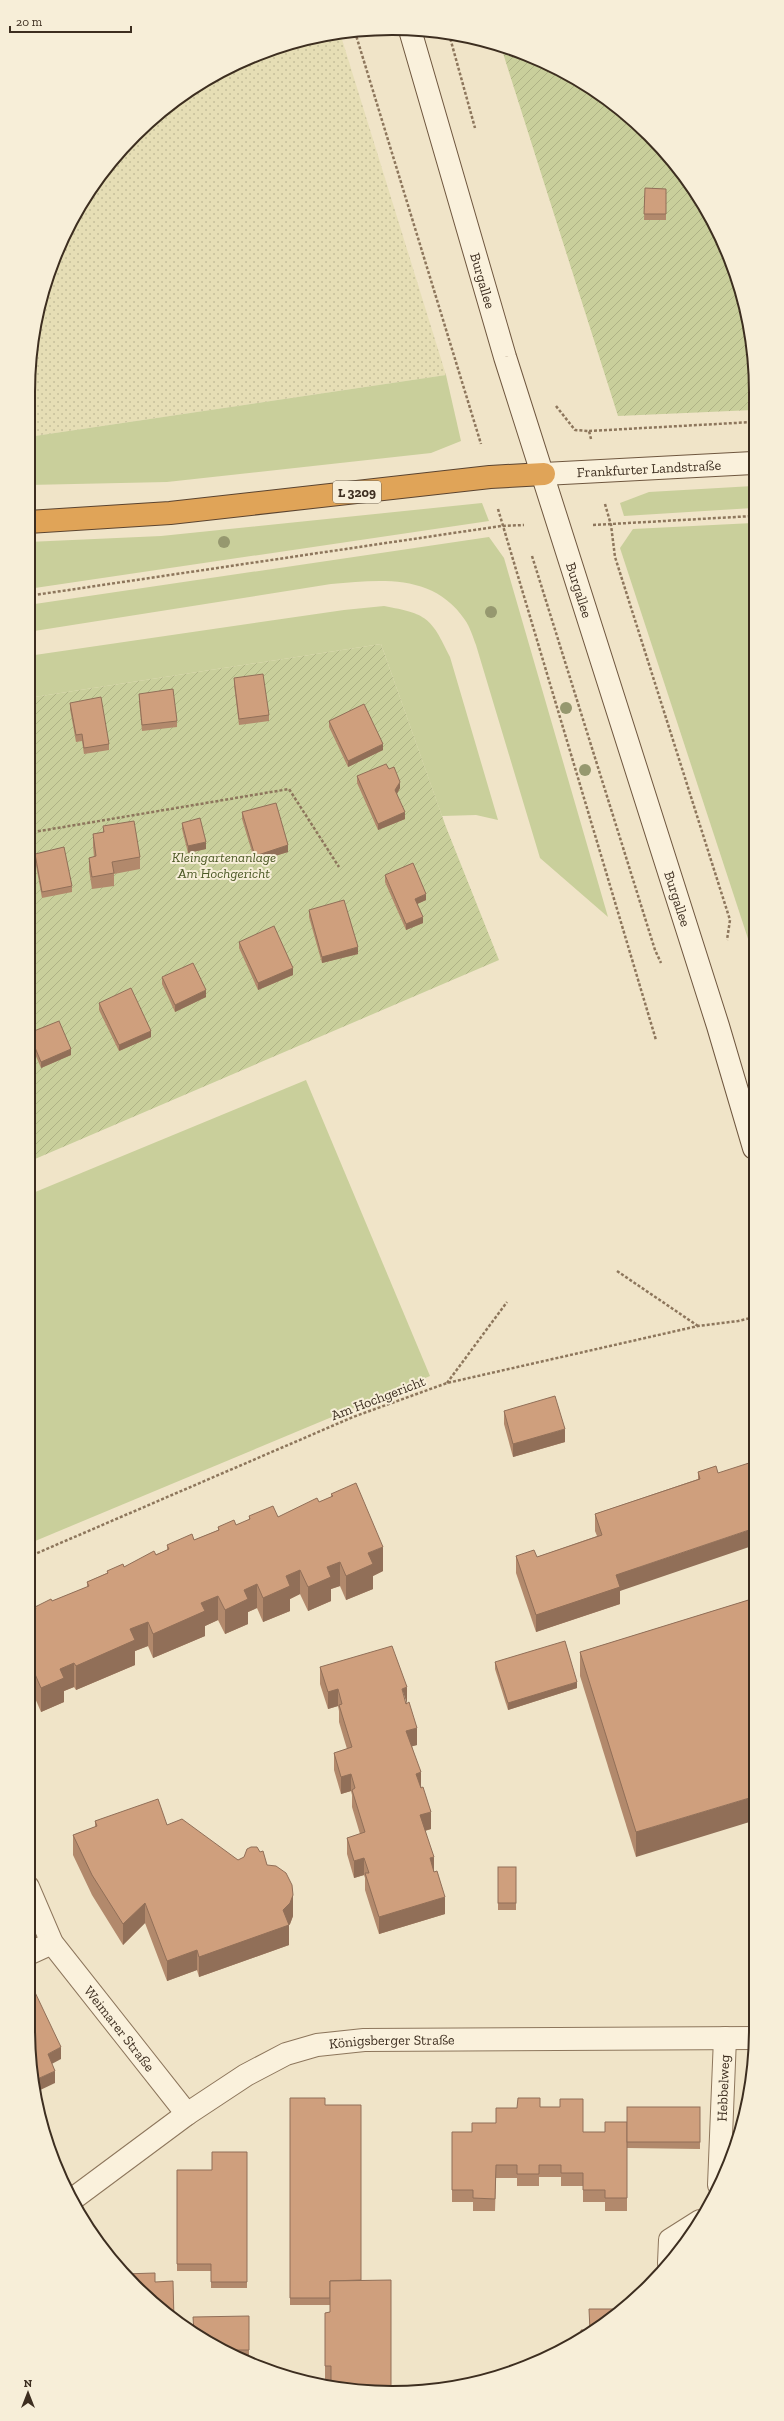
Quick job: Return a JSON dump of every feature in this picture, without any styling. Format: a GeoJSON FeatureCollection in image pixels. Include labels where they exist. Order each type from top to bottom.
{"type":"FeatureCollection","features":[{"type":"Feature","properties":{"kind":"highway","name":"L 3209"},"geometry":{"type":"LineString","coordinates":[[35,522],[170,513],[484,478],[544,474]]}},
{"type":"Feature","properties":{"kind":"highway","name":"L 3209"},"geometry":{"type":"LineString","coordinates":[[35,509],[170,513]]}},
{"type":"Feature","properties":{"kind":"street","name":"Burgallee"},"geometry":{"type":"LineString","coordinates":[[412,36],[505,357],[544,474],[718,1026],[749,1131]]}},
{"type":"Feature","properties":{"kind":"street","name":"Frankfurter Landstraße"},"geometry":{"type":"LineString","coordinates":[[544,474],[749,463]]}},
{"type":"Feature","properties":{"kind":"street","name":"Weimarer Straße"},"geometry":{"type":"LineString","coordinates":[[35,1903],[52,1943],[187,2114]]}},
{"type":"Feature","properties":{"kind":"street"},"geometry":{"type":"LineString","coordinates":[[35,1951],[52,1943]]}},
{"type":"Feature","properties":{"kind":"street","name":"Hebbelweg"},"geometry":{"type":"LineString","coordinates":[[720,2171],[725,2038]]}},
{"type":"Feature","properties":{"kind":"street","name":"Königsberger Straße"},"geometry":{"type":"LineString","coordinates":[[77,2196],[187,2114],[246,2075],[279,2058],[317,2045],[364,2040],[749,2038]]}},
{"type":"Feature","properties":{"kind":"street"},"geometry":{"type":"LineString","coordinates":[[669,2253],[670,2240],[688,2229]]}},
{"type":"Feature","properties":{"kind":"path"},"geometry":{"type":"LineString","coordinates":[[357,37],[468,402]]}},
{"type":"Feature","properties":{"kind":"path"},"geometry":{"type":"LineString","coordinates":[[451,40],[476,132]]}},
{"type":"Feature","properties":{"kind":"path"},"geometry":{"type":"LineString","coordinates":[[554,403],[575,430],[749,422]]}},
{"type":"Feature","properties":{"kind":"path"},"geometry":{"type":"LineString","coordinates":[[589,430],[597,471]]}},
{"type":"Feature","properties":{"kind":"path"},"geometry":{"type":"LineString","coordinates":[[726,943],[730,920],[615,557],[611,525],[749,516]]}},
{"type":"Feature","properties":{"kind":"path"},"geometry":{"type":"LineString","coordinates":[[522,525],[524,533]]}},
{"type":"Feature","properties":{"kind":"path"},"geometry":{"type":"LineString","coordinates":[[35,595],[502,526],[656,1040]]}},
{"type":"Feature","properties":{"kind":"path"},"geometry":{"type":"LineString","coordinates":[[529,548],[655,950],[664,970]]}},
{"type":"Feature","properties":{"kind":"path"},"geometry":{"type":"LineString","coordinates":[[35,832],[289,789],[339,868]]}},
{"type":"Feature","properties":{"kind":"path"},"geometry":{"type":"LineString","coordinates":[[617,1271],[698,1326]]}},
{"type":"Feature","properties":{"kind":"path"},"geometry":{"type":"LineString","coordinates":[[446,1383],[507,1302]]}},
{"type":"Feature","properties":{"kind":"path","name":"Am Hochgericht"},"geometry":{"type":"LineString","coordinates":[[35,1554],[353,1417],[446,1383],[698,1326],[749,1318]]}},
{"type":"Feature","properties":{"kind":"shaded area"},"geometry":{"type":"Polygon","coordinates":[[[342,39],[446,375],[35,436],[35,392],[38,345],[47,300],[62,255],[72,234],[83,213],[109,175],[140,140],[157,124],[194,95],[214,83],[255,62],[277,54],[300,47],[342,39]]]}},
{"type":"Feature","properties":{"kind":"green space"},"geometry":{"type":"Polygon","coordinates":[[[503,53],[529,62],[550,72],[590,95],[627,124],[644,140],[675,175],[689,194],[712,234],[730,277],[737,300],[746,345],[749,410],[618,416],[503,53]]]}},
{"type":"Feature","properties":{"kind":"green space"},"geometry":{"type":"Polygon","coordinates":[[[446,375],[461,441],[431,453],[167,482],[35,485],[35,436],[446,375]]]}},
{"type":"Feature","properties":{"kind":"green space"},"geometry":{"type":"Polygon","coordinates":[[[749,486],[749,508],[624,516],[620,503],[649,492],[749,486]]]}},
{"type":"Feature","properties":{"kind":"green space"},"geometry":{"type":"Polygon","coordinates":[[[482,503],[489,521],[35,588],[35,542],[161,536],[482,503]]]}},
{"type":"Feature","properties":{"kind":"green space"},"geometry":{"type":"Polygon","coordinates":[[[749,523],[749,942],[620,548],[633,529],[749,523]]]}},
{"type":"Feature","properties":{"kind":"green space"},"geometry":{"type":"Polygon","coordinates":[[[489,537],[504,558],[608,917],[540,858],[471,632],[465,620],[452,605],[438,594],[422,587],[387,581],[331,584],[35,631],[35,604],[489,537]]]}},
{"type":"Feature","properties":{"kind":"green space"},"geometry":{"type":"Polygon","coordinates":[[[384,606],[398,609],[419,615],[432,625],[438,633],[450,657],[498,820],[476,815],[442,816],[381,644],[35,697],[35,655],[344,610],[384,606]]]}},
{"type":"Feature","properties":{"kind":"green space","name":"Kleingartenanlage Am Hochgericht"},"geometry":{"type":"Polygon","coordinates":[[[381,644],[446,827],[499,960],[35,1159],[35,697],[381,644]]]}},
{"type":"Feature","properties":{"kind":"green space"},"geometry":{"type":"Polygon","coordinates":[[[306,1080],[430,1376],[35,1541],[35,1192],[306,1080]]]}},
{"type":"Feature","properties":{"kind":"building"},"geometry":{"type":"Polygon","coordinates":[[[645,188],[666,189],[666,214],[644,214],[645,188]]]}},
{"type":"Feature","properties":{"kind":"building"},"geometry":{"type":"Polygon","coordinates":[[[263,674],[269,715],[239,719],[234,678],[263,674]]]}},
{"type":"Feature","properties":{"kind":"building"},"geometry":{"type":"Polygon","coordinates":[[[173,689],[177,721],[142,725],[139,694],[173,689]]]}},
{"type":"Feature","properties":{"kind":"building"},"geometry":{"type":"Polygon","coordinates":[[[101,697],[109,744],[84,748],[82,734],[76,735],[70,703],[101,697]]]}},
{"type":"Feature","properties":{"kind":"building"},"geometry":{"type":"Polygon","coordinates":[[[364,704],[383,744],[348,761],[329,721],[364,704]]]}},
{"type":"Feature","properties":{"kind":"building"},"geometry":{"type":"Polygon","coordinates":[[[386,764],[389,769],[394,767],[400,782],[395,790],[405,812],[378,824],[357,776],[386,764]]]}},
{"type":"Feature","properties":{"kind":"building"},"geometry":{"type":"Polygon","coordinates":[[[276,803],[288,845],[255,856],[242,812],[276,803]]]}},
{"type":"Feature","properties":{"kind":"building"},"geometry":{"type":"Polygon","coordinates":[[[200,818],[206,842],[188,846],[182,823],[200,818]]]}},
{"type":"Feature","properties":{"kind":"building"},"geometry":{"type":"Polygon","coordinates":[[[134,821],[140,857],[112,862],[114,873],[92,877],[89,858],[96,856],[93,834],[104,832],[103,826],[134,821]]]}},
{"type":"Feature","properties":{"kind":"building"},"geometry":{"type":"Polygon","coordinates":[[[64,847],[72,886],[42,892],[35,854],[64,847]]]}},
{"type":"Feature","properties":{"kind":"building"},"geometry":{"type":"Polygon","coordinates":[[[413,863],[426,894],[415,899],[423,917],[406,924],[385,875],[413,863]]]}},
{"type":"Feature","properties":{"kind":"building"},"geometry":{"type":"Polygon","coordinates":[[[344,900],[358,947],[322,957],[309,910],[344,900]]]}},
{"type":"Feature","properties":{"kind":"building"},"geometry":{"type":"Polygon","coordinates":[[[274,926],[293,968],[258,983],[239,942],[274,926]]]}},
{"type":"Feature","properties":{"kind":"building"},"geometry":{"type":"Polygon","coordinates":[[[193,963],[206,990],[175,1005],[162,977],[193,963]]]}},
{"type":"Feature","properties":{"kind":"building"},"geometry":{"type":"Polygon","coordinates":[[[131,988],[151,1031],[119,1045],[99,1003],[131,988]]]}},
{"type":"Feature","properties":{"kind":"building"},"geometry":{"type":"Polygon","coordinates":[[[59,1021],[71,1049],[41,1062],[35,1048],[35,1031],[59,1021]]]}},
{"type":"Feature","properties":{"kind":"building"},"geometry":{"type":"Polygon","coordinates":[[[555,1396],[565,1429],[513,1444],[504,1411],[555,1396]]]}},
{"type":"Feature","properties":{"kind":"building"},"geometry":{"type":"Polygon","coordinates":[[[749,1463],[749,1530],[616,1575],[620,1587],[536,1615],[516,1556],[534,1550],[537,1557],[602,1535],[595,1514],[700,1479],[698,1472],[716,1466],[718,1473],[749,1463]]]}},
{"type":"Feature","properties":{"kind":"building"},"geometry":{"type":"Polygon","coordinates":[[[356,1483],[383,1547],[368,1553],[373,1564],[346,1576],[340,1562],[327,1567],[331,1577],[308,1587],[300,1570],[286,1576],[290,1586],[263,1598],[257,1584],[244,1590],[248,1599],[225,1610],[218,1596],[201,1603],[205,1611],[153,1634],[148,1622],[130,1629],[135,1640],[76,1666],[74,1663],[60,1669],[64,1678],[41,1688],[35,1674],[35,1607],[51,1599],[52,1601],[89,1586],[87,1582],[108,1573],[107,1571],[123,1564],[124,1567],[154,1551],[156,1555],[169,1549],[167,1545],[192,1534],[194,1540],[219,1530],[218,1527],[234,1520],[236,1525],[250,1519],[249,1516],[273,1506],[278,1517],[317,1498],[319,1502],[333,1496],[331,1494],[356,1483]]]}},
{"type":"Feature","properties":{"kind":"building"},"geometry":{"type":"Polygon","coordinates":[[[749,1600],[749,1798],[636,1832],[580,1652],[749,1600]]]}},
{"type":"Feature","properties":{"kind":"building"},"geometry":{"type":"Polygon","coordinates":[[[565,1641],[577,1682],[508,1703],[495,1662],[565,1641]]]}},
{"type":"Feature","properties":{"kind":"building"},"geometry":{"type":"Polygon","coordinates":[[[392,1646],[407,1687],[402,1689],[406,1704],[409,1702],[417,1728],[406,1731],[421,1772],[416,1774],[421,1788],[423,1787],[431,1812],[420,1815],[434,1857],[430,1858],[434,1872],[437,1871],[445,1897],[379,1917],[365,1873],[369,1873],[364,1858],[354,1861],[347,1838],[365,1832],[352,1790],[355,1788],[351,1774],[341,1777],[334,1753],[352,1747],[339,1705],[342,1704],[338,1689],[328,1692],[320,1667],[392,1646]]]}},
{"type":"Feature","properties":{"kind":"building"},"geometry":{"type":"Polygon","coordinates":[[[158,1799],[167,1825],[182,1819],[238,1860],[244,1857],[247,1849],[257,1847],[260,1852],[263,1851],[267,1865],[276,1866],[286,1873],[292,1885],[293,1895],[290,1903],[283,1910],[289,1925],[199,1957],[197,1950],[167,1961],[145,1903],[123,1924],[92,1875],[73,1835],[97,1826],[95,1821],[158,1799]]]}},
{"type":"Feature","properties":{"kind":"building"},"geometry":{"type":"Polygon","coordinates":[[[498,1867],[516,1867],[516,1903],[498,1903],[498,1867]]]}},
{"type":"Feature","properties":{"kind":"building"},"geometry":{"type":"Polygon","coordinates":[[[35,1992],[61,2047],[48,2054],[55,2071],[38,2079],[35,2029],[35,1992]]]}},
{"type":"Feature","properties":{"kind":"building"},"geometry":{"type":"Polygon","coordinates":[[[290,2098],[325,2098],[325,2105],[361,2105],[361,2280],[330,2281],[330,2298],[290,2298],[290,2098]]]}},
{"type":"Feature","properties":{"kind":"building"},"geometry":{"type":"Polygon","coordinates":[[[518,2098],[540,2098],[540,2107],[560,2107],[560,2099],[583,2099],[583,2132],[605,2132],[605,2122],[627,2122],[627,2198],[605,2198],[605,2190],[583,2190],[583,2173],[561,2173],[561,2165],[539,2165],[539,2174],[517,2174],[517,2165],[496,2165],[495,2199],[473,2198],[473,2190],[452,2190],[452,2132],[472,2132],[472,2123],[496,2123],[496,2108],[517,2108],[518,2098]]]}},
{"type":"Feature","properties":{"kind":"building"},"geometry":{"type":"Polygon","coordinates":[[[627,2107],[700,2107],[700,2142],[627,2142],[627,2107]]]}},
{"type":"Feature","properties":{"kind":"building"},"geometry":{"type":"Polygon","coordinates":[[[212,2152],[247,2152],[247,2282],[211,2282],[211,2264],[177,2264],[177,2170],[212,2170],[212,2152]]]}},
{"type":"Feature","properties":{"kind":"building"},"geometry":{"type":"Polygon","coordinates":[[[155,2273],[155,2282],[173,2281],[174,2311],[157,2297],[133,2274],[155,2273]]]}},
{"type":"Feature","properties":{"kind":"building"},"geometry":{"type":"Polygon","coordinates":[[[391,2280],[391,2386],[331,2381],[331,2366],[325,2366],[325,2313],[330,2312],[330,2281],[391,2280]]]}},
{"type":"Feature","properties":{"kind":"building"},"geometry":{"type":"Polygon","coordinates":[[[589,2309],[613,2309],[609,2312],[590,2326],[589,2309]]]}},
{"type":"Feature","properties":{"kind":"building"},"geometry":{"type":"Polygon","coordinates":[[[249,2316],[249,2350],[236,2350],[213,2338],[194,2326],[193,2317],[249,2316]]]}}]}
